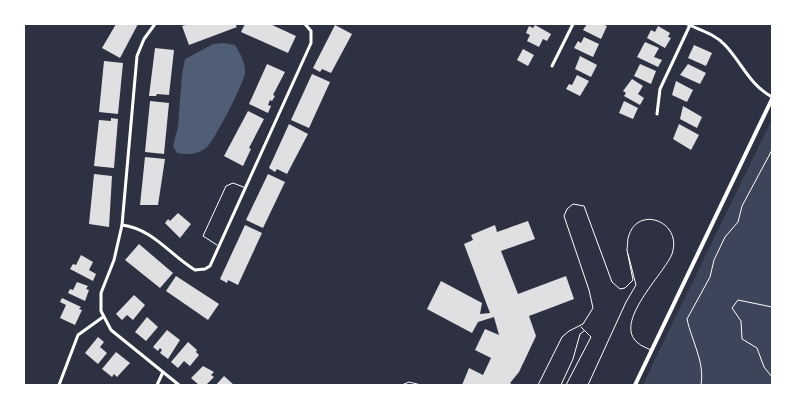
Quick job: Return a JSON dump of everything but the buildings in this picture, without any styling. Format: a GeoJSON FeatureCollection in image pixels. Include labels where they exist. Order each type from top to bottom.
{"type":"FeatureCollection","features":[{"type":"Feature","properties":{"kind":"main road"},"geometry":{"type":"LineString","coordinates":[[636,385],[772,98]]}},
{"type":"Feature","properties":{"kind":"street"},"geometry":{"type":"LineString","coordinates":[[155,24],[144,39],[137,56],[122,225],[114,260],[101,293],[103,317],[115,333],[179,385]]}},
{"type":"Feature","properties":{"kind":"street"},"geometry":{"type":"LineString","coordinates":[[122,225],[136,227],[146,232],[195,270],[205,269],[210,266],[311,43],[311,31],[305,24]]}},
{"type":"Feature","properties":{"kind":"street"},"geometry":{"type":"LineString","coordinates":[[552,66],[573,24]]}},
{"type":"Feature","properties":{"kind":"street"},"geometry":{"type":"LineString","coordinates":[[657,114],[660,89],[688,24],[724,44],[749,78],[772,98]]}},
{"type":"Feature","properties":{"kind":"street"},"geometry":{"type":"LineString","coordinates":[[60,385],[78,335],[103,317]]}},
{"type":"Feature","properties":{"kind":"street"},"geometry":{"type":"LineString","coordinates":[[157,385],[163,372]]}},
{"type":"Feature","properties":{"kind":"lane"},"geometry":{"type":"LineString","coordinates":[[220,247],[205,239],[203,236],[206,226],[226,186],[233,183],[246,188]]}},
{"type":"Feature","properties":{"kind":"lane"},"geometry":{"type":"LineString","coordinates":[[538,385],[562,337],[586,320],[593,304],[564,216],[567,209],[573,204],[584,206],[612,282],[620,289],[625,288],[633,280],[627,250],[629,234],[636,224],[646,219],[659,220],[668,226],[672,235],[672,252],[666,267],[649,288],[631,319],[630,330],[636,343],[652,350]]}},
{"type":"Feature","properties":{"kind":"lane"},"geometry":{"type":"LineString","coordinates":[[588,385],[626,302],[636,285],[627,250]]}},
{"type":"Feature","properties":{"kind":"lane"},"geometry":{"type":"LineString","coordinates":[[566,385],[589,345],[591,337],[580,326]]}},
{"type":"Feature","properties":{"kind":"lane"},"geometry":{"type":"LineString","coordinates":[[561,385],[574,360],[580,334],[585,331]]}},
{"type":"Feature","properties":{"kind":"lane"},"geometry":{"type":"LineString","coordinates":[[402,385],[409,382],[421,385]]}},
{"type":"Feature","properties":{"kind":"path"},"geometry":{"type":"LineString","coordinates":[[701,385],[702,363],[691,338],[687,319],[710,276],[714,260],[725,237],[738,222],[742,206],[772,150]]}},
{"type":"Feature","properties":{"kind":"path"},"geometry":{"type":"LineString","coordinates":[[772,307],[738,300],[732,308],[741,321],[742,339],[757,348],[764,367],[772,377]]}},
{"type":"Feature","properties":{"kind":"shaded area"},"geometry":{"type":"Polygon","coordinates":[[[213,44],[235,45],[241,55],[245,70],[243,79],[210,144],[199,152],[192,154],[177,153],[173,146],[178,127],[185,59],[213,44]]]}},
{"type":"Feature","properties":{"kind":"shaded area"},"geometry":{"type":"Polygon","coordinates":[[[772,119],[772,385],[643,385],[658,353],[772,119]]]}}]}
